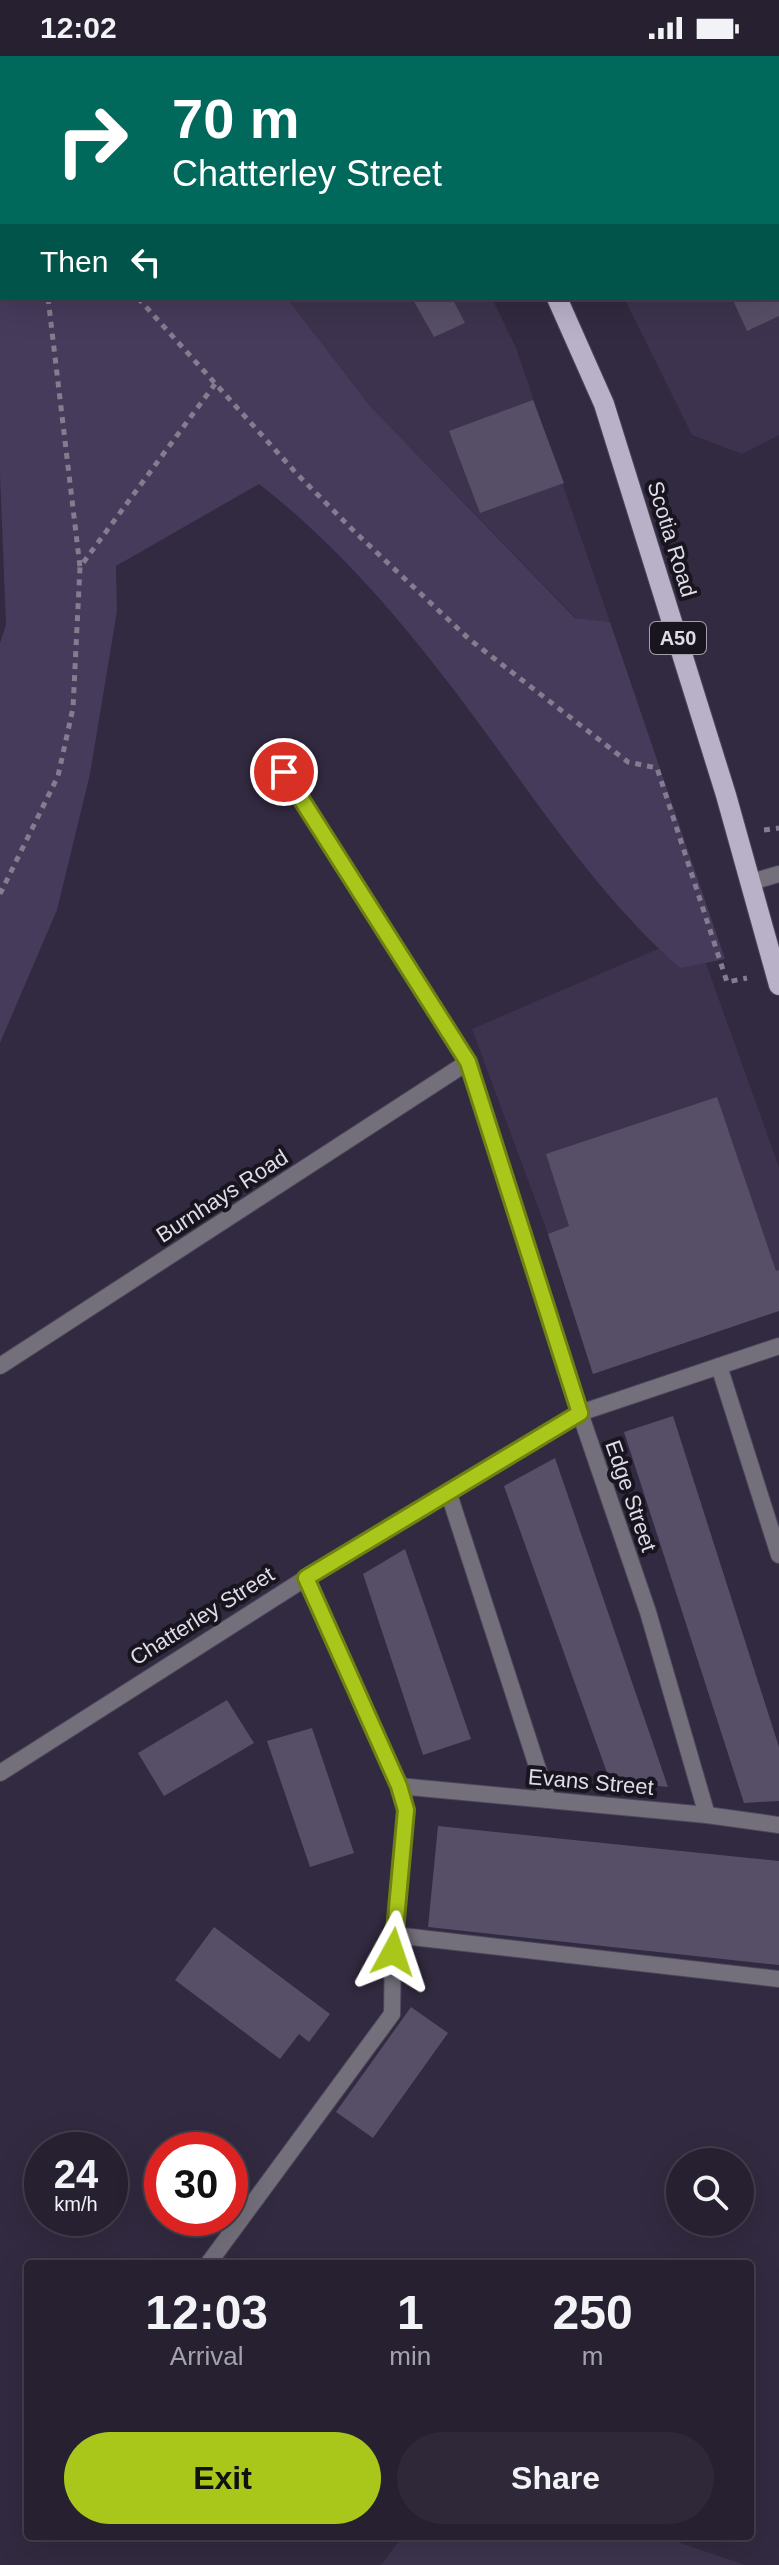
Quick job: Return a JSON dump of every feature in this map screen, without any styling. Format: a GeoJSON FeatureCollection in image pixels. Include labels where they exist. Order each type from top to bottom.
{"type":"FeatureCollection","features":[{"type":"Feature","properties":{"kind":"main road","name":"Scotia Road"},"geometry":{"type":"LineString","coordinates":[[558,300],[604,404],[751,882],[777,978]]}},
{"type":"Feature","properties":{"kind":"street","name":"Edge Street"},"geometry":{"type":"LineString","coordinates":[[284,772],[468,1062],[580,1413],[648,1612],[707,1815]]}},
{"type":"Feature","properties":{"kind":"street"},"geometry":{"type":"LineString","coordinates":[[751,882],[779,874]]}},
{"type":"Feature","properties":{"kind":"street","name":"Burnhays Road"},"geometry":{"type":"LineString","coordinates":[[0,1366],[468,1062]]}},
{"type":"Feature","properties":{"kind":"street","name":"Chatterley Street"},"geometry":{"type":"LineString","coordinates":[[0,1773],[306,1578],[580,1413],[779,1346]]}},
{"type":"Feature","properties":{"kind":"street"},"geometry":{"type":"LineString","coordinates":[[719,1366],[779,1555]]}},
{"type":"Feature","properties":{"kind":"street"},"geometry":{"type":"LineString","coordinates":[[448,1491],[548,1800]]}},
{"type":"Feature","properties":{"kind":"street"},"geometry":{"type":"LineString","coordinates":[[211,2260],[392,2014],[393,1944],[406,1810],[399,1786],[306,1578]]}},
{"type":"Feature","properties":{"kind":"street","name":"Evans Street"},"geometry":{"type":"LineString","coordinates":[[399,1786],[707,1815],[779,1825]]}},
{"type":"Feature","properties":{"kind":"street"},"geometry":{"type":"LineString","coordinates":[[393,1944],[779,1979]]}},
{"type":"Feature","properties":{"kind":"path"},"geometry":{"type":"LineString","coordinates":[[0,894],[58,776],[73,708],[80,567],[48,300]]}},
{"type":"Feature","properties":{"kind":"path"},"geometry":{"type":"LineString","coordinates":[[140,300],[297,474],[469,639],[628,762],[657,768],[727,982],[777,978]]}},
{"type":"Feature","properties":{"kind":"path"},"geometry":{"type":"LineString","coordinates":[[80,567],[215,384]]}},
{"type":"Feature","properties":{"kind":"shaded area"},"geometry":{"type":"Polygon","coordinates":[[[0,300],[289,300],[370,406],[575,618],[610,622],[725,959],[680,968],[646,936],[585,867],[404,628],[359,576],[311,528],[259,484],[116,566],[117,611],[90,774],[57,910],[0,1043],[0,643],[6,625],[0,474],[0,300]]]}},
{"type":"Feature","properties":{"kind":"shaded area"},"geometry":{"type":"Polygon","coordinates":[[[289,300],[493,300],[516,348],[610,622],[576,618],[370,406],[289,300]]]}},
{"type":"Feature","properties":{"kind":"shaded area"},"geometry":{"type":"Polygon","coordinates":[[[625,300],[779,300],[779,435],[742,454],[692,435],[625,300]]]}},
{"type":"Feature","properties":{"kind":"shaded area"},"geometry":{"type":"Polygon","coordinates":[[[695,933],[779,1167],[779,1311],[593,1374],[548,1234],[472,1029],[695,933]]]}},
{"type":"Feature","properties":{"kind":"shaded area"},"geometry":{"type":"Polygon","coordinates":[[[400,2540],[672,2540],[745,2565],[381,2565],[400,2540]]]}},
{"type":"Feature","properties":{"kind":"building"},"geometry":{"type":"Polygon","coordinates":[[[413,300],[453,300],[465,323],[434,337],[413,300]]]}},
{"type":"Feature","properties":{"kind":"building"},"geometry":{"type":"Polygon","coordinates":[[[733,300],[779,300],[779,316],[747,331],[733,300]]]}},
{"type":"Feature","properties":{"kind":"building"},"geometry":{"type":"Polygon","coordinates":[[[533,400],[564,483],[480,513],[449,431],[533,400]]]}},
{"type":"Feature","properties":{"kind":"building"},"geometry":{"type":"Polygon","coordinates":[[[717,1097],[776,1271],[779,1270],[779,1311],[593,1374],[548,1234],[569,1226],[546,1154],[717,1097]]]}},
{"type":"Feature","properties":{"kind":"building"},"geometry":{"type":"Polygon","coordinates":[[[673,1416],[779,1747],[779,1801],[744,1803],[624,1432],[673,1416]]]}},
{"type":"Feature","properties":{"kind":"building"},"geometry":{"type":"Polygon","coordinates":[[[555,1458],[668,1787],[610,1781],[504,1486],[555,1458]]]}},
{"type":"Feature","properties":{"kind":"building"},"geometry":{"type":"Polygon","coordinates":[[[405,1549],[471,1739],[423,1755],[363,1574],[405,1549]]]}},
{"type":"Feature","properties":{"kind":"building"},"geometry":{"type":"Polygon","coordinates":[[[227,1700],[254,1743],[164,1796],[138,1753],[227,1700]]]}},
{"type":"Feature","properties":{"kind":"building"},"geometry":{"type":"Polygon","coordinates":[[[312,1728],[354,1853],[310,1867],[267,1741],[312,1728]]]}},
{"type":"Feature","properties":{"kind":"building"},"geometry":{"type":"Polygon","coordinates":[[[438,1826],[779,1861],[779,1965],[428,1927],[438,1826]]]}},
{"type":"Feature","properties":{"kind":"building"},"geometry":{"type":"Polygon","coordinates":[[[214,1927],[330,2014],[309,2042],[299,2034],[280,2059],[175,1980],[214,1927]]]}},
{"type":"Feature","properties":{"kind":"building"},"geometry":{"type":"Polygon","coordinates":[[[411,2007],[448,2033],[373,2138],[336,2112],[411,2007]]]}},
{"type":"Feature","properties":{"kind":"route"},"geometry":{"type":"LineString","coordinates":[[284,772],[468,1062],[580,1413],[306,1578],[399,1786],[406,1810],[393,1952]]}}]}
